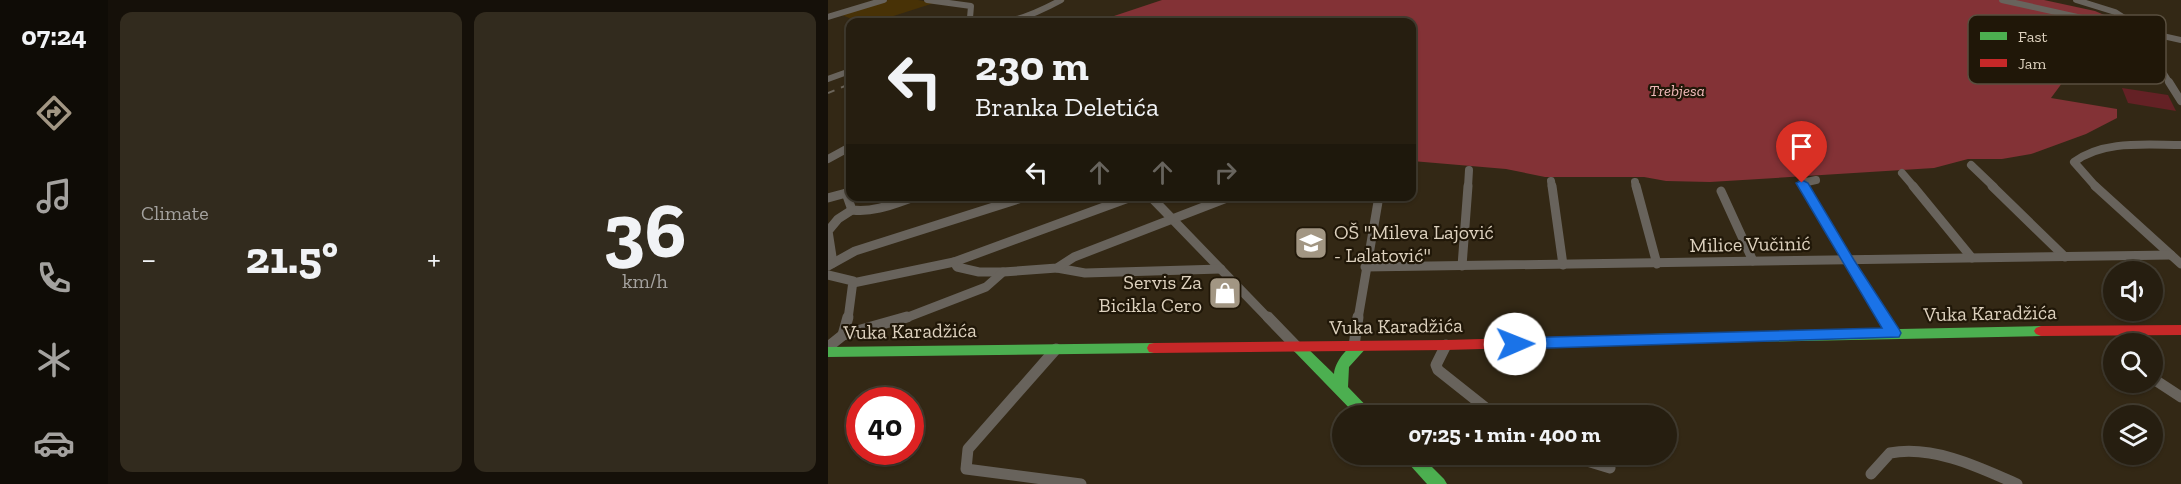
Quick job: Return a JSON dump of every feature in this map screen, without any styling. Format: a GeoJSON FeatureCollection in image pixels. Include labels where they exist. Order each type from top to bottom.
{"type":"FeatureCollection","features":[{"type":"Feature","properties":{"kind":"street"},"geometry":{"type":"LineString","coordinates":[[828,17],[884,0]]}},
{"type":"Feature","properties":{"kind":"street"},"geometry":{"type":"LineString","coordinates":[[927,0],[971,6],[970,18]]}},
{"type":"Feature","properties":{"kind":"street"},"geometry":{"type":"LineString","coordinates":[[1014,18],[1061,0]]}},
{"type":"Feature","properties":{"kind":"street"},"geometry":{"type":"LineString","coordinates":[[2002,0],[2066,15]]}},
{"type":"Feature","properties":{"kind":"street"},"geometry":{"type":"LineString","coordinates":[[2076,0],[2120,15]]}},
{"type":"Feature","properties":{"kind":"street"},"geometry":{"type":"LineString","coordinates":[[2166,37],[2181,40]]}},
{"type":"Feature","properties":{"kind":"street"},"geometry":{"type":"LineString","coordinates":[[828,80],[846,73]]}},
{"type":"Feature","properties":{"kind":"street"},"geometry":{"type":"LineString","coordinates":[[2166,78],[2181,101]]}},
{"type":"Feature","properties":{"kind":"street"},"geometry":{"type":"LineString","coordinates":[[2181,145],[2107,146],[2078,158],[2074,162],[2103,195],[2181,264]]}},
{"type":"Feature","properties":{"kind":"street"},"geometry":{"type":"LineString","coordinates":[[828,159],[846,149]]}},
{"type":"Feature","properties":{"kind":"street"},"geometry":{"type":"LineString","coordinates":[[1971,165],[2065,256]]}},
{"type":"Feature","properties":{"kind":"street"},"geometry":{"type":"LineString","coordinates":[[1462,266],[1469,170]]}},
{"type":"Feature","properties":{"kind":"street"},"geometry":{"type":"LineString","coordinates":[[1902,173],[1972,258]]}},
{"type":"Feature","properties":{"kind":"street"},"geometry":{"type":"LineString","coordinates":[[1816,180],[1802,183],[1846,260],[1893,333]]}},
{"type":"Feature","properties":{"kind":"street"},"geometry":{"type":"LineString","coordinates":[[1551,181],[1563,265]]}},
{"type":"Feature","properties":{"kind":"street"},"geometry":{"type":"LineString","coordinates":[[1635,182],[1658,264]]}},
{"type":"Feature","properties":{"kind":"street"},"geometry":{"type":"LineString","coordinates":[[1721,191],[1754,261]]}},
{"type":"Feature","properties":{"kind":"street"},"geometry":{"type":"LineString","coordinates":[[828,198],[846,194]]}},
{"type":"Feature","properties":{"kind":"street"},"geometry":{"type":"LineString","coordinates":[[850,201],[852,210]]}},
{"type":"Feature","properties":{"kind":"street"},"geometry":{"type":"LineString","coordinates":[[901,201],[875,209],[852,210],[838,219],[828,231],[831,264],[855,251],[1012,201]]}},
{"type":"Feature","properties":{"kind":"street"},"geometry":{"type":"LineString","coordinates":[[828,275],[853,283],[955,261],[1120,201]]}},
{"type":"Feature","properties":{"kind":"street"},"geometry":{"type":"LineString","coordinates":[[1155,201],[1357,405]]}},
{"type":"Feature","properties":{"kind":"street"},"geometry":{"type":"LineString","coordinates":[[1057,268],[1074,257],[1219,201]]}},
{"type":"Feature","properties":{"kind":"street"},"geometry":{"type":"LineString","coordinates":[[1340,388],[1342,365],[1358,346],[1365,267],[1378,201]]}},
{"type":"Feature","properties":{"kind":"street","name":"Milice Vučinić"},"geometry":{"type":"LineString","coordinates":[[1365,267],[2171,255]]}},
{"type":"Feature","properties":{"kind":"street"},"geometry":{"type":"LineString","coordinates":[[955,261],[957,267],[966,270],[1003,272],[1057,268],[1085,273],[1221,269]]}},
{"type":"Feature","properties":{"kind":"street"},"geometry":{"type":"LineString","coordinates":[[828,347],[843,335],[902,319],[986,286],[1003,272]]}},
{"type":"Feature","properties":{"kind":"street"},"geometry":{"type":"LineString","coordinates":[[843,335],[850,312],[853,283]]}},
{"type":"Feature","properties":{"kind":"street","name":"Vuka Karadžića"},"geometry":{"type":"LineString","coordinates":[[828,352],[1446,345],[1893,333],[2181,330]]}},
{"type":"Feature","properties":{"kind":"street"},"geometry":{"type":"LineString","coordinates":[[1446,345],[1436,365],[1438,370],[1482,405]]}},
{"type":"Feature","properties":{"kind":"street"},"geometry":{"type":"LineString","coordinates":[[1056,349],[968,449],[966,469],[1081,484]]}},
{"type":"Feature","properties":{"kind":"street"},"geometry":{"type":"LineString","coordinates":[[2163,385],[2181,397]]}},
{"type":"Feature","properties":{"kind":"street"},"geometry":{"type":"LineString","coordinates":[[1871,474],[1888,454],[1908,450],[1951,458],[2017,484]]}},
{"type":"Feature","properties":{"kind":"street"},"geometry":{"type":"LineString","coordinates":[[1419,465],[1438,484]]}},
{"type":"Feature","properties":{"kind":"street"},"geometry":{"type":"LineString","coordinates":[[1600,465],[1610,468]]}},
{"type":"Feature","properties":{"kind":"shaded area"},"geometry":{"type":"Polygon","coordinates":[[[888,0],[918,0],[934,3],[887,18],[849,18],[842,15],[888,0]]]}},
{"type":"Feature","properties":{"kind":"shaded area"},"geometry":{"type":"Polygon","coordinates":[[[2122,88],[2168,95],[2176,111],[2128,103],[2122,88]]]}},
{"type":"Feature","properties":{"kind":"green space","name":"Trebjesa"},"geometry":{"type":"Polygon","coordinates":[[[1162,0],[2044,0],[2104,15],[1968,15],[1968,84],[2061,84],[2051,98],[2117,109],[2117,118],[2086,134],[2031,154],[2002,159],[1968,159],[1934,168],[1710,182],[1666,181],[1644,177],[1545,177],[1506,169],[1416,161],[1416,18],[1111,17],[1162,0]]]}},
{"type":"Feature","properties":{"kind":"railway"},"geometry":{"type":"LineString","coordinates":[[1019,18],[1064,0]]}},
{"type":"Feature","properties":{"kind":"railway"},"geometry":{"type":"LineString","coordinates":[[828,93],[846,86]]}},
{"type":"Feature","properties":{"kind":"traffic: fast"},"geometry":{"type":"LineString","coordinates":[[1651,339],[2041,331]]}},
{"type":"Feature","properties":{"kind":"traffic: fast"},"geometry":{"type":"LineString","coordinates":[[1340,388],[1342,365],[1361,346]]}},
{"type":"Feature","properties":{"kind":"traffic: fast"},"geometry":{"type":"LineString","coordinates":[[1297,347],[1357,405]]}},
{"type":"Feature","properties":{"kind":"traffic: fast"},"geometry":{"type":"LineString","coordinates":[[828,352],[1154,348]]}},
{"type":"Feature","properties":{"kind":"traffic: fast"},"geometry":{"type":"LineString","coordinates":[[1419,465],[1438,484]]}},
{"type":"Feature","properties":{"kind":"traffic: jam"},"geometry":{"type":"LineString","coordinates":[[2041,331],[2181,330]]}},
{"type":"Feature","properties":{"kind":"traffic: jam"},"geometry":{"type":"LineString","coordinates":[[1154,348],[1446,345],[1651,339]]}},
{"type":"Feature","properties":{"kind":"place","name":"OŠ \"Mileva Lajović - Lalatović\""},"geometry":{"type":"Point","coordinates":[1311,243]}},
{"type":"Feature","properties":{"kind":"place","name":"Servis Za Bicikla Cero"},"geometry":{"type":"Point","coordinates":[1225,293]}},
{"type":"Feature","properties":{"kind":"route"},"geometry":{"type":"LineString","coordinates":[[1515,344],[1893,333],[1846,260],[1802,183]]}}]}
